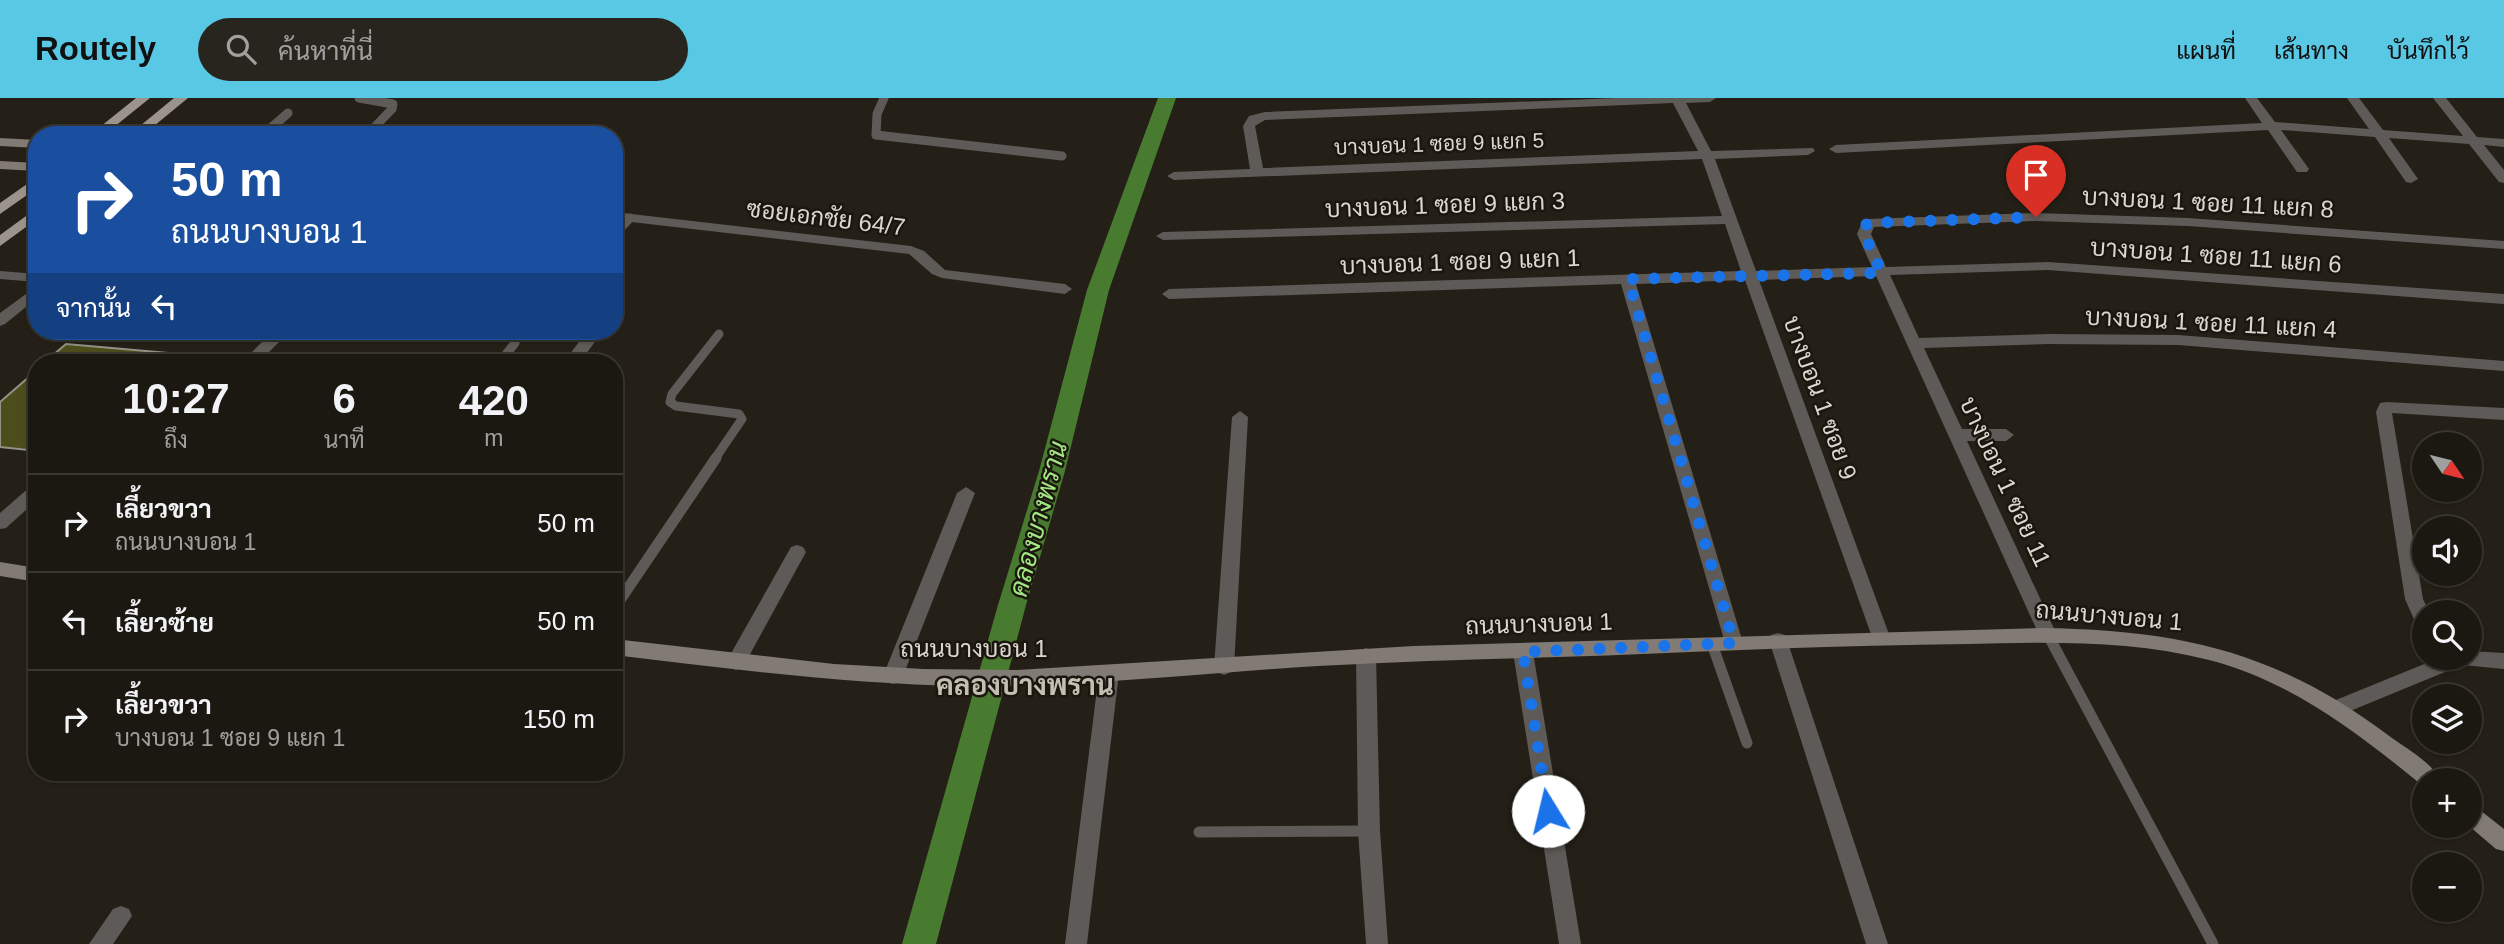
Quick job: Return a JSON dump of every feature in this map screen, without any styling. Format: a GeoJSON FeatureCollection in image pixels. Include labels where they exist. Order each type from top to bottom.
{"type":"FeatureCollection","features":[{"type":"Feature","properties":{"kind":"main road"},"geometry":{"type":"LineString","coordinates":[[108,126],[144,98]]}},
{"type":"Feature","properties":{"kind":"main road"},"geometry":{"type":"LineString","coordinates":[[146,126],[182,98]]}},
{"type":"Feature","properties":{"kind":"main road"},"geometry":{"type":"LineString","coordinates":[[0,142],[28,144]]}},
{"type":"Feature","properties":{"kind":"main road"},"geometry":{"type":"LineString","coordinates":[[0,165],[28,167]]}},
{"type":"Feature","properties":{"kind":"main road"},"geometry":{"type":"LineString","coordinates":[[0,210],[28,188]]}},
{"type":"Feature","properties":{"kind":"main road"},"geometry":{"type":"LineString","coordinates":[[0,242],[28,219]]}},
{"type":"Feature","properties":{"kind":"main road"},"geometry":{"type":"LineString","coordinates":[[0,569],[28,574]]}},
{"type":"Feature","properties":{"kind":"main road","name":"ถนนบางบอน 1"},"geometry":{"type":"LineString","coordinates":[[623,648],[736,663],[892,676],[1024,678],[1366,656],[1778,640],[2049,635],[2176,646],[2242,662],[2287,681],[2338,708],[2415,768]]}},
{"type":"Feature","properties":{"kind":"main road"},"geometry":{"type":"LineString","coordinates":[[2482,824],[2504,842]]}},
{"type":"Feature","properties":{"kind":"street"},"geometry":{"type":"LineString","coordinates":[[1257,172],[1249,126],[1254,119],[1265,116],[1710,98]]}},
{"type":"Feature","properties":{"kind":"street"},"geometry":{"type":"LineString","coordinates":[[2251,98],[2302,169]]}},
{"type":"Feature","properties":{"kind":"street"},"geometry":{"type":"LineString","coordinates":[[2353,98],[2411,179]]}},
{"type":"Feature","properties":{"kind":"street"},"geometry":{"type":"LineString","coordinates":[[2439,98],[2504,179]]}},
{"type":"Feature","properties":{"kind":"street","name":"บางบอน 1 ซอย 9"},"geometry":{"type":"LineString","coordinates":[[1678,100],[1707,156],[1881,638]]}},
{"type":"Feature","properties":{"kind":"street"},"geometry":{"type":"LineString","coordinates":[[1836,149],[2272,126],[2504,143]]}},
{"type":"Feature","properties":{"kind":"street","name":"บางบอน 1 ซอย 9 แยก 5"},"geometry":{"type":"LineString","coordinates":[[1174,176],[1808,151]]}},
{"type":"Feature","properties":{"kind":"street","name":"ซอยเอกชัย 64/7"},"geometry":{"type":"LineString","coordinates":[[623,217],[911,250],[920,254],[929,267],[942,274],[1065,289]]}},
{"type":"Feature","properties":{"kind":"street","name":"บางบอน 1 ซอย 11 แยก 8"},"geometry":{"type":"LineString","coordinates":[[1868,223],[2078,218],[2188,222],[2504,245]]}},
{"type":"Feature","properties":{"kind":"street","name":"บางบอน 1 ซอย 9 แยก 3"},"geometry":{"type":"LineString","coordinates":[[1163,236],[1729,220]]}},
{"type":"Feature","properties":{"kind":"street","name":"บางบอน 1 ซอย 11"},"geometry":{"type":"LineString","coordinates":[[1868,223],[1864,234],[2049,635]]}},
{"type":"Feature","properties":{"kind":"street","name":"บางบอน 1 ซอย 11 แยก 6"},"geometry":{"type":"LineString","coordinates":[[1752,276],[2048,266],[2504,299]]}},
{"type":"Feature","properties":{"kind":"street"},"geometry":{"type":"LineString","coordinates":[[0,275],[28,277]]}},
{"type":"Feature","properties":{"kind":"street","name":"บางบอน 1 ซอย 9 แยก 1"},"geometry":{"type":"LineString","coordinates":[[1169,294],[1752,276]]}},
{"type":"Feature","properties":{"kind":"street"},"geometry":{"type":"LineString","coordinates":[[1628,279],[1734,643]]}},
{"type":"Feature","properties":{"kind":"street"},"geometry":{"type":"LineString","coordinates":[[0,321],[28,298]]}},
{"type":"Feature","properties":{"kind":"street","name":"บางบอน 1 ซอย 11 แยก 4"},"geometry":{"type":"LineString","coordinates":[[1914,343],[2048,339],[2178,340],[2504,366]]}},
{"type":"Feature","properties":{"kind":"street"},"geometry":{"type":"LineString","coordinates":[[258,354],[273,340]]}},
{"type":"Feature","properties":{"kind":"street"},"geometry":{"type":"LineString","coordinates":[[2414,600],[2384,412],[2386,407],[2504,414]]}},
{"type":"Feature","properties":{"kind":"street"},"geometry":{"type":"LineString","coordinates":[[1224,667],[1240,417]]}},
{"type":"Feature","properties":{"kind":"street"},"geometry":{"type":"LineString","coordinates":[[1957,435],[2006,435]]}},
{"type":"Feature","properties":{"kind":"street"},"geometry":{"type":"LineString","coordinates":[[892,676],[966,493]]}},
{"type":"Feature","properties":{"kind":"street"},"geometry":{"type":"LineString","coordinates":[[0,523],[28,499]]}},
{"type":"Feature","properties":{"kind":"street"},"geometry":{"type":"LineString","coordinates":[[736,663],[797,552]]}},
{"type":"Feature","properties":{"kind":"street"},"geometry":{"type":"LineString","coordinates":[[1778,640],[1877,944]]}},
{"type":"Feature","properties":{"kind":"street"},"geometry":{"type":"LineString","coordinates":[[1523,652],[1570,944]]}},
{"type":"Feature","properties":{"kind":"street"},"geometry":{"type":"LineString","coordinates":[[1366,656],[1369,831],[1377,944]]}},
{"type":"Feature","properties":{"kind":"street"},"geometry":{"type":"LineString","coordinates":[[2482,659],[2504,661]]}},
{"type":"Feature","properties":{"kind":"street"},"geometry":{"type":"LineString","coordinates":[[2338,708],[2430,670]]}},
{"type":"Feature","properties":{"kind":"street"},"geometry":{"type":"LineString","coordinates":[[1076,944],[1109,673]]}},
{"type":"Feature","properties":{"kind":"street"},"geometry":{"type":"LineString","coordinates":[[100,944],[121,916]]}},
{"type":"Feature","properties":{"kind":"lane"},"geometry":{"type":"LineString","coordinates":[[359,98],[393,104],[393,109],[376,126]]}},
{"type":"Feature","properties":{"kind":"lane"},"geometry":{"type":"LineString","coordinates":[[884,98],[877,114],[876,135],[1062,156]]}},
{"type":"Feature","properties":{"kind":"lane"},"geometry":{"type":"LineString","coordinates":[[273,126],[288,113]]}},
{"type":"Feature","properties":{"kind":"lane"},"geometry":{"type":"LineString","coordinates":[[623,225],[630,218]]}},
{"type":"Feature","properties":{"kind":"lane"},"geometry":{"type":"LineString","coordinates":[[623,596],[743,419],[739,414],[676,406],[670,402],[672,394],[719,334]]}},
{"type":"Feature","properties":{"kind":"lane","name":"บางบอน 1 ซอย 11"},"geometry":{"type":"LineString","coordinates":[[2049,635],[2213,944]]}},
{"type":"Feature","properties":{"kind":"lane"},"geometry":{"type":"LineString","coordinates":[[1712,644],[1747,743]]}},
{"type":"Feature","properties":{"kind":"lane"},"geometry":{"type":"LineString","coordinates":[[1199,832],[1369,831]]}},
{"type":"Feature","properties":{"kind":"building"},"geometry":{"type":"Polygon","coordinates":[[[66,344],[180,354],[54,354],[66,344]]]}},
{"type":"Feature","properties":{"kind":"building"},"geometry":{"type":"Polygon","coordinates":[[[28,378],[28,450],[0,447],[0,402],[28,378]]]}},
{"type":"Feature","properties":{"kind":"waterway","name":"คลองบางพราน"},"geometry":{"type":"LineString","coordinates":[[919,944],[1012,605],[1052,471],[1098,290],[1167,98]]}},
{"type":"Feature","properties":{"kind":"district","name":"คลองบางพราน"},"geometry":{"type":"Point","coordinates":[1025,685]}},
{"type":"Feature","properties":{"kind":"route"},"geometry":{"type":"LineString","coordinates":[[1548,811],[1523,652],[1734,643],[1628,279],[1882,273],[1864,234],[1865,226],[1873,221],[2036,217]]}}]}
